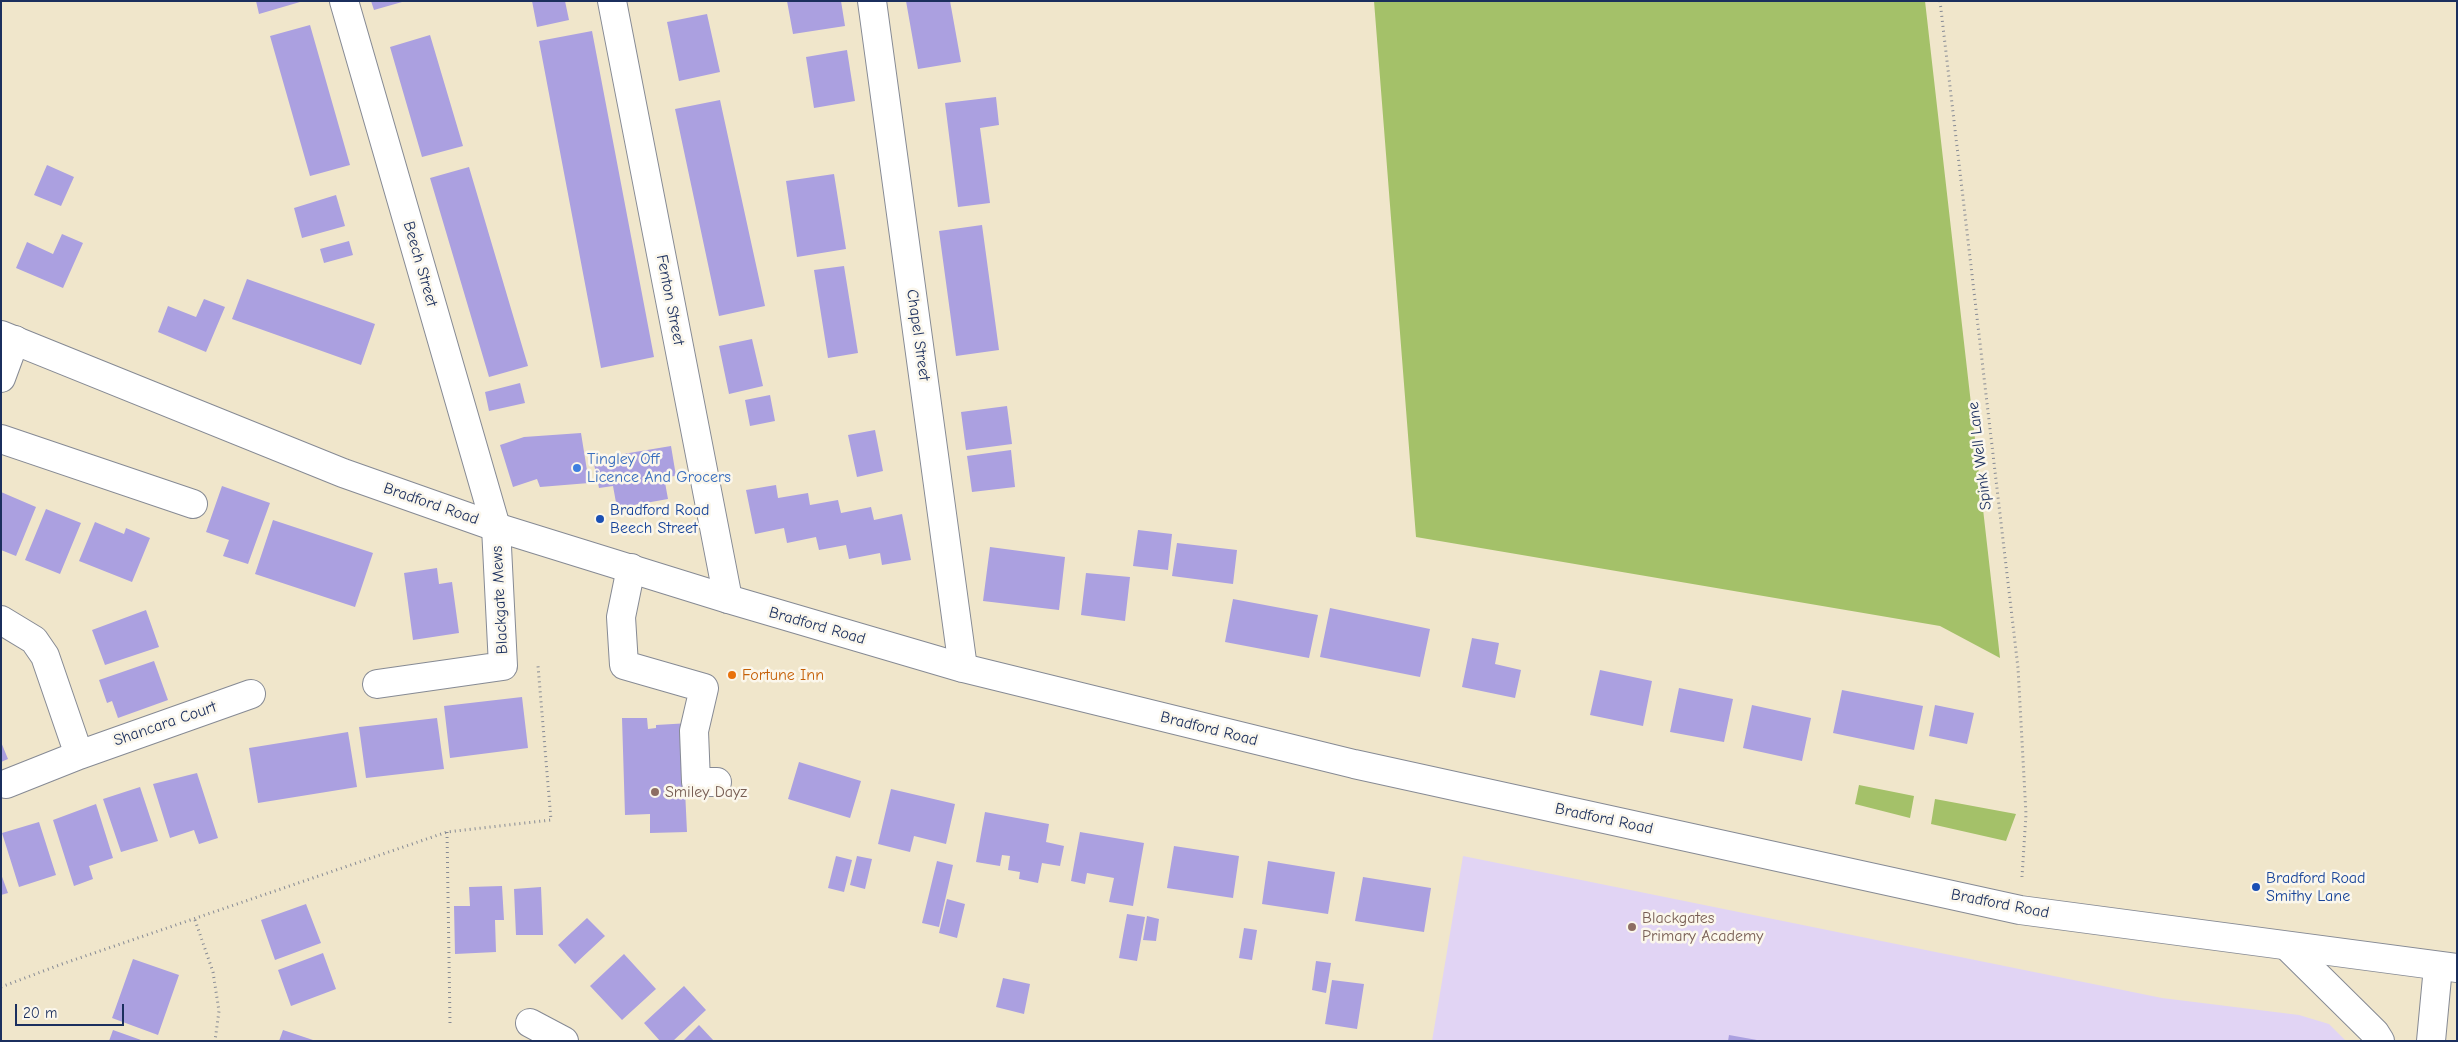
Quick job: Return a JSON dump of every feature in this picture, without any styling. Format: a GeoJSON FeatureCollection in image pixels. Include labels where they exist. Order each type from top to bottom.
{"type":"FeatureCollection","features":[{"type":"Feature","properties":{"kind":"street","name":"Beech Street"},"geometry":{"type":"LineString","coordinates":[[344,1],[496,526]]}},
{"type":"Feature","properties":{"kind":"street","name":"Fenton Street"},"geometry":{"type":"LineString","coordinates":[[612,1],[728,599]]}},
{"type":"Feature","properties":{"kind":"street","name":"Chapel Street"},"geometry":{"type":"LineString","coordinates":[[872,1],[963,668]]}},
{"type":"Feature","properties":{"kind":"street","name":"Bradford Road"},"geometry":{"type":"LineString","coordinates":[[8,338],[343,473],[496,526],[728,599],[963,668],[1354,764],[2020,910],[2447,968]]}},
{"type":"Feature","properties":{"kind":"street"},"geometry":{"type":"LineString","coordinates":[[1,378],[8,338]]}},
{"type":"Feature","properties":{"kind":"street"},"geometry":{"type":"LineString","coordinates":[[1,439],[193,504]]}},
{"type":"Feature","properties":{"kind":"street","name":"Blackgate Mews"},"geometry":{"type":"LineString","coordinates":[[377,684],[502,666],[496,526]]}},
{"type":"Feature","properties":{"kind":"street"},"geometry":{"type":"LineString","coordinates":[[631,568],[621,617],[624,665],[704,688],[694,731],[696,782],[717,782]]}},
{"type":"Feature","properties":{"kind":"street"},"geometry":{"type":"LineString","coordinates":[[1,620],[34,640],[45,656],[79,754]]}},
{"type":"Feature","properties":{"kind":"street","name":"Shancara Court"},"geometry":{"type":"LineString","coordinates":[[6,784],[79,754],[251,694]]}},
{"type":"Feature","properties":{"kind":"street"},"geometry":{"type":"LineString","coordinates":[[2288,947],[2375,1033],[2380,1041]]}},
{"type":"Feature","properties":{"kind":"street"},"geometry":{"type":"LineString","coordinates":[[2431,1041],[2447,968]]}},
{"type":"Feature","properties":{"kind":"street"},"geometry":{"type":"LineString","coordinates":[[530,1023],[564,1041]]}},
{"type":"Feature","properties":{"kind":"path","name":"Spink Well Lane"},"geometry":{"type":"LineString","coordinates":[[1940,1],[2018,668],[2026,814],[2020,910]]}},
{"type":"Feature","properties":{"kind":"path"},"geometry":{"type":"LineString","coordinates":[[1,987],[62,964],[448,832],[551,820],[538,663]]}},
{"type":"Feature","properties":{"kind":"path"},"geometry":{"type":"LineString","coordinates":[[448,832],[450,1023]]}},
{"type":"Feature","properties":{"kind":"path"},"geometry":{"type":"LineString","coordinates":[[195,920],[213,972],[219,1011],[215,1041]]}},
{"type":"Feature","properties":{"kind":"shaded area","name":"Blackgates Primary Academy"},"geometry":{"type":"Polygon","coordinates":[[[1463,856],[2162,998],[2299,1015],[2329,1024],[2346,1041],[1432,1041],[1463,856]]]}},
{"type":"Feature","properties":{"kind":"green space"},"geometry":{"type":"Polygon","coordinates":[[[1374,1],[1925,1],[2000,658],[1940,626],[1416,537],[1374,1]]]}},
{"type":"Feature","properties":{"kind":"green space"},"geometry":{"type":"Polygon","coordinates":[[[1859,785],[1914,796],[1910,818],[1855,804],[1859,785]]]}},
{"type":"Feature","properties":{"kind":"green space"},"geometry":{"type":"Polygon","coordinates":[[[1935,799],[2016,814],[2006,841],[1931,824],[1935,799]]]}},
{"type":"Feature","properties":{"kind":"building"},"geometry":{"type":"Polygon","coordinates":[[[256,1],[300,1],[300,2],[259,14],[256,1]]]}},
{"type":"Feature","properties":{"kind":"building"},"geometry":{"type":"Polygon","coordinates":[[[371,1],[402,1],[402,2],[374,10],[371,1]]]}},
{"type":"Feature","properties":{"kind":"building"},"geometry":{"type":"Polygon","coordinates":[[[532,1],[565,1],[569,20],[537,27],[532,1]]]}},
{"type":"Feature","properties":{"kind":"building"},"geometry":{"type":"Polygon","coordinates":[[[787,1],[841,1],[845,26],[793,34],[787,1]]]}},
{"type":"Feature","properties":{"kind":"building"},"geometry":{"type":"Polygon","coordinates":[[[906,1],[950,1],[961,62],[918,69],[906,1]]]}},
{"type":"Feature","properties":{"kind":"building"},"geometry":{"type":"Polygon","coordinates":[[[707,14],[720,72],[679,81],[667,22],[707,14]]]}},
{"type":"Feature","properties":{"kind":"building"},"geometry":{"type":"Polygon","coordinates":[[[310,25],[350,165],[310,176],[270,36],[310,25]]]}},
{"type":"Feature","properties":{"kind":"building"},"geometry":{"type":"Polygon","coordinates":[[[592,31],[654,357],[601,368],[539,41],[592,31]]]}},
{"type":"Feature","properties":{"kind":"building"},"geometry":{"type":"Polygon","coordinates":[[[430,35],[463,146],[422,157],[390,47],[430,35]]]}},
{"type":"Feature","properties":{"kind":"building"},"geometry":{"type":"Polygon","coordinates":[[[847,50],[855,101],[814,108],[806,57],[847,50]]]}},
{"type":"Feature","properties":{"kind":"building"},"geometry":{"type":"Polygon","coordinates":[[[996,97],[999,125],[980,128],[990,203],[958,207],[945,103],[996,97]]]}},
{"type":"Feature","properties":{"kind":"building"},"geometry":{"type":"Polygon","coordinates":[[[720,100],[765,306],[719,316],[675,109],[720,100]]]}},
{"type":"Feature","properties":{"kind":"building"},"geometry":{"type":"Polygon","coordinates":[[[47,165],[74,177],[61,206],[34,195],[47,165]]]}},
{"type":"Feature","properties":{"kind":"building"},"geometry":{"type":"Polygon","coordinates":[[[469,167],[528,366],[489,377],[430,178],[469,167]]]}},
{"type":"Feature","properties":{"kind":"building"},"geometry":{"type":"Polygon","coordinates":[[[834,174],[846,249],[797,257],[786,181],[834,174]]]}},
{"type":"Feature","properties":{"kind":"building"},"geometry":{"type":"Polygon","coordinates":[[[336,195],[345,226],[302,238],[294,208],[336,195]]]}},
{"type":"Feature","properties":{"kind":"building"},"geometry":{"type":"Polygon","coordinates":[[[982,225],[999,350],[956,356],[939,231],[982,225]]]}},
{"type":"Feature","properties":{"kind":"building"},"geometry":{"type":"Polygon","coordinates":[[[62,234],[83,243],[63,288],[16,268],[27,242],[53,254],[62,234]]]}},
{"type":"Feature","properties":{"kind":"building"},"geometry":{"type":"Polygon","coordinates":[[[349,241],[353,255],[324,263],[320,249],[349,241]]]}},
{"type":"Feature","properties":{"kind":"building"},"geometry":{"type":"Polygon","coordinates":[[[844,266],[858,353],[828,358],[814,270],[844,266]]]}},
{"type":"Feature","properties":{"kind":"building"},"geometry":{"type":"Polygon","coordinates":[[[247,279],[375,324],[361,365],[232,319],[247,279]]]}},
{"type":"Feature","properties":{"kind":"building"},"geometry":{"type":"Polygon","coordinates":[[[204,299],[225,307],[206,352],[158,332],[168,306],[196,317],[204,299]]]}},
{"type":"Feature","properties":{"kind":"building"},"geometry":{"type":"Polygon","coordinates":[[[752,339],[763,386],[729,394],[719,346],[752,339]]]}},
{"type":"Feature","properties":{"kind":"building"},"geometry":{"type":"Polygon","coordinates":[[[520,383],[525,403],[489,411],[485,392],[520,383]]]}},
{"type":"Feature","properties":{"kind":"building"},"geometry":{"type":"Polygon","coordinates":[[[770,395],[775,421],[750,426],[745,400],[770,395]]]}},
{"type":"Feature","properties":{"kind":"building"},"geometry":{"type":"Polygon","coordinates":[[[1007,406],[1012,444],[966,450],[961,412],[1007,406]]]}},
{"type":"Feature","properties":{"kind":"building"},"geometry":{"type":"Polygon","coordinates":[[[875,430],[883,471],[857,477],[848,435],[875,430]]]}},
{"type":"Feature","properties":{"kind":"building"},"geometry":{"type":"Polygon","coordinates":[[[581,433],[589,483],[540,487],[537,479],[513,487],[500,445],[524,437],[581,433]]]}},
{"type":"Feature","properties":{"kind":"building"},"geometry":{"type":"Polygon","coordinates":[[[671,446],[676,476],[664,477],[668,499],[617,508],[613,486],[599,488],[593,459],[671,446]]]}},
{"type":"Feature","properties":{"kind":"building"},"geometry":{"type":"Polygon","coordinates":[[[1011,450],[1015,487],[972,492],[967,456],[1011,450]]]}},
{"type":"Feature","properties":{"kind":"building"},"geometry":{"type":"Polygon","coordinates":[[[776,485],[778,498],[808,493],[810,505],[838,500],[841,513],[871,507],[874,520],[902,514],[911,560],[882,565],[880,553],[849,559],[846,545],[819,550],[816,537],[787,543],[784,528],[755,534],[746,490],[776,485]]]}},
{"type":"Feature","properties":{"kind":"building"},"geometry":{"type":"Polygon","coordinates":[[[222,486],[270,503],[248,564],[223,556],[229,540],[206,532],[222,486]]]}},
{"type":"Feature","properties":{"kind":"building"},"geometry":{"type":"Polygon","coordinates":[[[1,492],[36,507],[16,556],[1,550],[1,492]]]}},
{"type":"Feature","properties":{"kind":"building"},"geometry":{"type":"Polygon","coordinates":[[[46,509],[81,523],[60,574],[25,560],[46,509]]]}},
{"type":"Feature","properties":{"kind":"building"},"geometry":{"type":"Polygon","coordinates":[[[273,520],[373,553],[355,607],[255,574],[273,520]]]}},
{"type":"Feature","properties":{"kind":"building"},"geometry":{"type":"Polygon","coordinates":[[[95,522],[124,534],[126,528],[150,538],[132,582],[79,561],[95,522]]]}},
{"type":"Feature","properties":{"kind":"building"},"geometry":{"type":"Polygon","coordinates":[[[1138,530],[1172,534],[1168,570],[1133,566],[1138,530]]]}},
{"type":"Feature","properties":{"kind":"building"},"geometry":{"type":"Polygon","coordinates":[[[1177,543],[1237,550],[1233,584],[1172,576],[1177,543]]]}},
{"type":"Feature","properties":{"kind":"building"},"geometry":{"type":"Polygon","coordinates":[[[990,547],[1065,557],[1059,610],[983,601],[990,547]]]}},
{"type":"Feature","properties":{"kind":"building"},"geometry":{"type":"Polygon","coordinates":[[[437,568],[439,584],[452,582],[459,633],[413,640],[404,573],[437,568]]]}},
{"type":"Feature","properties":{"kind":"building"},"geometry":{"type":"Polygon","coordinates":[[[1086,573],[1130,577],[1125,621],[1081,615],[1086,573]]]}},
{"type":"Feature","properties":{"kind":"building"},"geometry":{"type":"Polygon","coordinates":[[[1233,599],[1318,615],[1309,658],[1225,642],[1233,599]]]}},
{"type":"Feature","properties":{"kind":"building"},"geometry":{"type":"Polygon","coordinates":[[[1330,608],[1430,629],[1420,677],[1320,657],[1330,608]]]}},
{"type":"Feature","properties":{"kind":"building"},"geometry":{"type":"Polygon","coordinates":[[[146,610],[159,647],[105,665],[92,630],[146,610]]]}},
{"type":"Feature","properties":{"kind":"building"},"geometry":{"type":"Polygon","coordinates":[[[1472,638],[1499,643],[1495,664],[1521,670],[1515,698],[1462,687],[1472,638]]]}},
{"type":"Feature","properties":{"kind":"building"},"geometry":{"type":"Polygon","coordinates":[[[154,661],[168,700],[118,718],[112,701],[107,703],[99,680],[154,661]]]}},
{"type":"Feature","properties":{"kind":"building"},"geometry":{"type":"Polygon","coordinates":[[[1600,670],[1652,681],[1643,726],[1590,715],[1600,670]]]}},
{"type":"Feature","properties":{"kind":"building"},"geometry":{"type":"Polygon","coordinates":[[[1679,688],[1733,699],[1724,742],[1670,732],[1679,688]]]}},
{"type":"Feature","properties":{"kind":"building"},"geometry":{"type":"Polygon","coordinates":[[[1842,690],[1923,706],[1914,750],[1833,733],[1842,690]]]}},
{"type":"Feature","properties":{"kind":"building"},"geometry":{"type":"Polygon","coordinates":[[[522,697],[528,748],[450,758],[444,706],[522,697]]]}},
{"type":"Feature","properties":{"kind":"building"},"geometry":{"type":"Polygon","coordinates":[[[1752,705],[1811,718],[1802,761],[1743,748],[1752,705]]]}},
{"type":"Feature","properties":{"kind":"building"},"geometry":{"type":"Polygon","coordinates":[[[1935,705],[1974,713],[1967,744],[1929,736],[1935,705]]]}},
{"type":"Feature","properties":{"kind":"building"},"geometry":{"type":"Polygon","coordinates":[[[437,718],[444,769],[366,778],[359,727],[437,718]]]}},
{"type":"Feature","properties":{"kind":"building","name":"Smiley Dayz"},"geometry":{"type":"Polygon","coordinates":[[[622,718],[647,718],[648,729],[656,728],[656,725],[690,723],[684,769],[687,832],[650,833],[650,814],[625,815],[622,718]]]}},
{"type":"Feature","properties":{"kind":"building"},"geometry":{"type":"Polygon","coordinates":[[[348,732],[357,787],[258,803],[249,748],[348,732]]]}},
{"type":"Feature","properties":{"kind":"building"},"geometry":{"type":"Polygon","coordinates":[[[1,742],[8,759],[1,762],[1,742]]]}},
{"type":"Feature","properties":{"kind":"building"},"geometry":{"type":"Polygon","coordinates":[[[799,762],[861,781],[850,818],[788,799],[799,762]]]}},
{"type":"Feature","properties":{"kind":"building"},"geometry":{"type":"Polygon","coordinates":[[[197,773],[218,838],[199,844],[194,830],[170,838],[153,784],[197,773]]]}},
{"type":"Feature","properties":{"kind":"building"},"geometry":{"type":"Polygon","coordinates":[[[140,787],[158,841],[121,852],[103,799],[140,787]]]}},
{"type":"Feature","properties":{"kind":"building"},"geometry":{"type":"Polygon","coordinates":[[[891,789],[955,804],[946,844],[914,836],[910,852],[878,844],[891,789]]]}},
{"type":"Feature","properties":{"kind":"building"},"geometry":{"type":"Polygon","coordinates":[[[96,804],[113,858],[89,866],[93,879],[74,886],[53,820],[96,804]]]}},
{"type":"Feature","properties":{"kind":"building"},"geometry":{"type":"Polygon","coordinates":[[[985,812],[1049,824],[1046,842],[1064,846],[1060,866],[1042,863],[1038,883],[1019,879],[1020,872],[1008,870],[1010,856],[1002,855],[1000,866],[976,862],[985,812]]]}},
{"type":"Feature","properties":{"kind":"building"},"geometry":{"type":"Polygon","coordinates":[[[39,822],[56,875],[19,887],[2,833],[39,822]]]}},
{"type":"Feature","properties":{"kind":"building"},"geometry":{"type":"Polygon","coordinates":[[[1080,832],[1144,843],[1133,906],[1109,902],[1114,878],[1087,873],[1085,884],[1071,881],[1080,832]]]}},
{"type":"Feature","properties":{"kind":"building"},"geometry":{"type":"Polygon","coordinates":[[[1174,846],[1239,856],[1233,898],[1167,888],[1174,846]]]}},
{"type":"Feature","properties":{"kind":"building"},"geometry":{"type":"Polygon","coordinates":[[[836,856],[852,860],[844,892],[828,888],[836,856]]]}},
{"type":"Feature","properties":{"kind":"building"},"geometry":{"type":"Polygon","coordinates":[[[857,856],[872,859],[865,889],[850,885],[857,856]]]}},
{"type":"Feature","properties":{"kind":"building"},"geometry":{"type":"Polygon","coordinates":[[[937,861],[953,865],[939,927],[922,923],[937,861]]]}},
{"type":"Feature","properties":{"kind":"building"},"geometry":{"type":"Polygon","coordinates":[[[1268,861],[1335,872],[1328,914],[1262,904],[1268,861]]]}},
{"type":"Feature","properties":{"kind":"building"},"geometry":{"type":"Polygon","coordinates":[[[1,874],[8,893],[1,895],[1,874]]]}},
{"type":"Feature","properties":{"kind":"building"},"geometry":{"type":"Polygon","coordinates":[[[1363,877],[1431,888],[1424,932],[1355,921],[1363,877]]]}},
{"type":"Feature","properties":{"kind":"building"},"geometry":{"type":"Polygon","coordinates":[[[502,886],[504,920],[495,920],[496,952],[455,954],[454,906],[470,906],[469,887],[502,886]]]}},
{"type":"Feature","properties":{"kind":"building"},"geometry":{"type":"Polygon","coordinates":[[[541,887],[543,935],[516,935],[514,889],[541,887]]]}},
{"type":"Feature","properties":{"kind":"building"},"geometry":{"type":"Polygon","coordinates":[[[947,899],[965,904],[957,938],[939,933],[947,899]]]}},
{"type":"Feature","properties":{"kind":"building"},"geometry":{"type":"Polygon","coordinates":[[[306,904],[321,943],[275,960],[261,920],[306,904]]]}},
{"type":"Feature","properties":{"kind":"building"},"geometry":{"type":"Polygon","coordinates":[[[1127,914],[1145,917],[1137,961],[1119,958],[1127,914]]]}},
{"type":"Feature","properties":{"kind":"building"},"geometry":{"type":"Polygon","coordinates":[[[1147,916],[1159,919],[1156,941],[1143,940],[1147,916]]]}},
{"type":"Feature","properties":{"kind":"building"},"geometry":{"type":"Polygon","coordinates":[[[587,918],[605,936],[575,964],[558,945],[587,918]]]}},
{"type":"Feature","properties":{"kind":"building"},"geometry":{"type":"Polygon","coordinates":[[[1244,928],[1257,930],[1252,960],[1239,958],[1244,928]]]}},
{"type":"Feature","properties":{"kind":"building"},"geometry":{"type":"Polygon","coordinates":[[[323,953],[336,989],[291,1006],[278,970],[323,953]]]}},
{"type":"Feature","properties":{"kind":"building"},"geometry":{"type":"Polygon","coordinates":[[[624,954],[656,989],[622,1020],[590,986],[624,954]]]}},
{"type":"Feature","properties":{"kind":"building"},"geometry":{"type":"Polygon","coordinates":[[[133,959],[179,975],[158,1035],[112,1018],[133,959]]]}},
{"type":"Feature","properties":{"kind":"building"},"geometry":{"type":"Polygon","coordinates":[[[1316,961],[1331,963],[1326,993],[1312,990],[1316,961]]]}},
{"type":"Feature","properties":{"kind":"building"},"geometry":{"type":"Polygon","coordinates":[[[1003,978],[1030,984],[1024,1014],[996,1007],[1003,978]]]}},
{"type":"Feature","properties":{"kind":"building"},"geometry":{"type":"Polygon","coordinates":[[[1332,980],[1364,984],[1357,1029],[1325,1024],[1332,980]]]}},
{"type":"Feature","properties":{"kind":"building"},"geometry":{"type":"Polygon","coordinates":[[[684,986],[706,1010],[673,1041],[660,1041],[644,1023],[684,986]]]}},
{"type":"Feature","properties":{"kind":"building"},"geometry":{"type":"Polygon","coordinates":[[[699,1025],[714,1041],[683,1041],[699,1025]]]}},
{"type":"Feature","properties":{"kind":"building"},"geometry":{"type":"Polygon","coordinates":[[[113,1030],[141,1040],[141,1041],[109,1041],[113,1030]]]}},
{"type":"Feature","properties":{"kind":"building"},"geometry":{"type":"Polygon","coordinates":[[[283,1030],[313,1040],[313,1041],[279,1041],[283,1030]]]}},
{"type":"Feature","properties":{"kind":"building"},"geometry":{"type":"Polygon","coordinates":[[[1729,1035],[1757,1040],[1757,1041],[1728,1041],[1729,1035]]]}},
{"type":"Feature","properties":{"kind":"place","name":"Tingley Off Licence And Grocers"},"geometry":{"type":"Point","coordinates":[577,468]}},
{"type":"Feature","properties":{"kind":"place","name":"Bradford Road Beech Street"},"geometry":{"type":"Point","coordinates":[600,519]}},
{"type":"Feature","properties":{"kind":"place","name":"Fortune Inn"},"geometry":{"type":"Point","coordinates":[732,675]}},
{"type":"Feature","properties":{"kind":"place","name":"Smiley Dayz"},"geometry":{"type":"Point","coordinates":[655,792]}},
{"type":"Feature","properties":{"kind":"place","name":"Bradford Road Smithy Lane"},"geometry":{"type":"Point","coordinates":[2256,887]}},
{"type":"Feature","properties":{"kind":"place","name":"Blackgates Primary Academy"},"geometry":{"type":"Point","coordinates":[1632,927]}}]}
